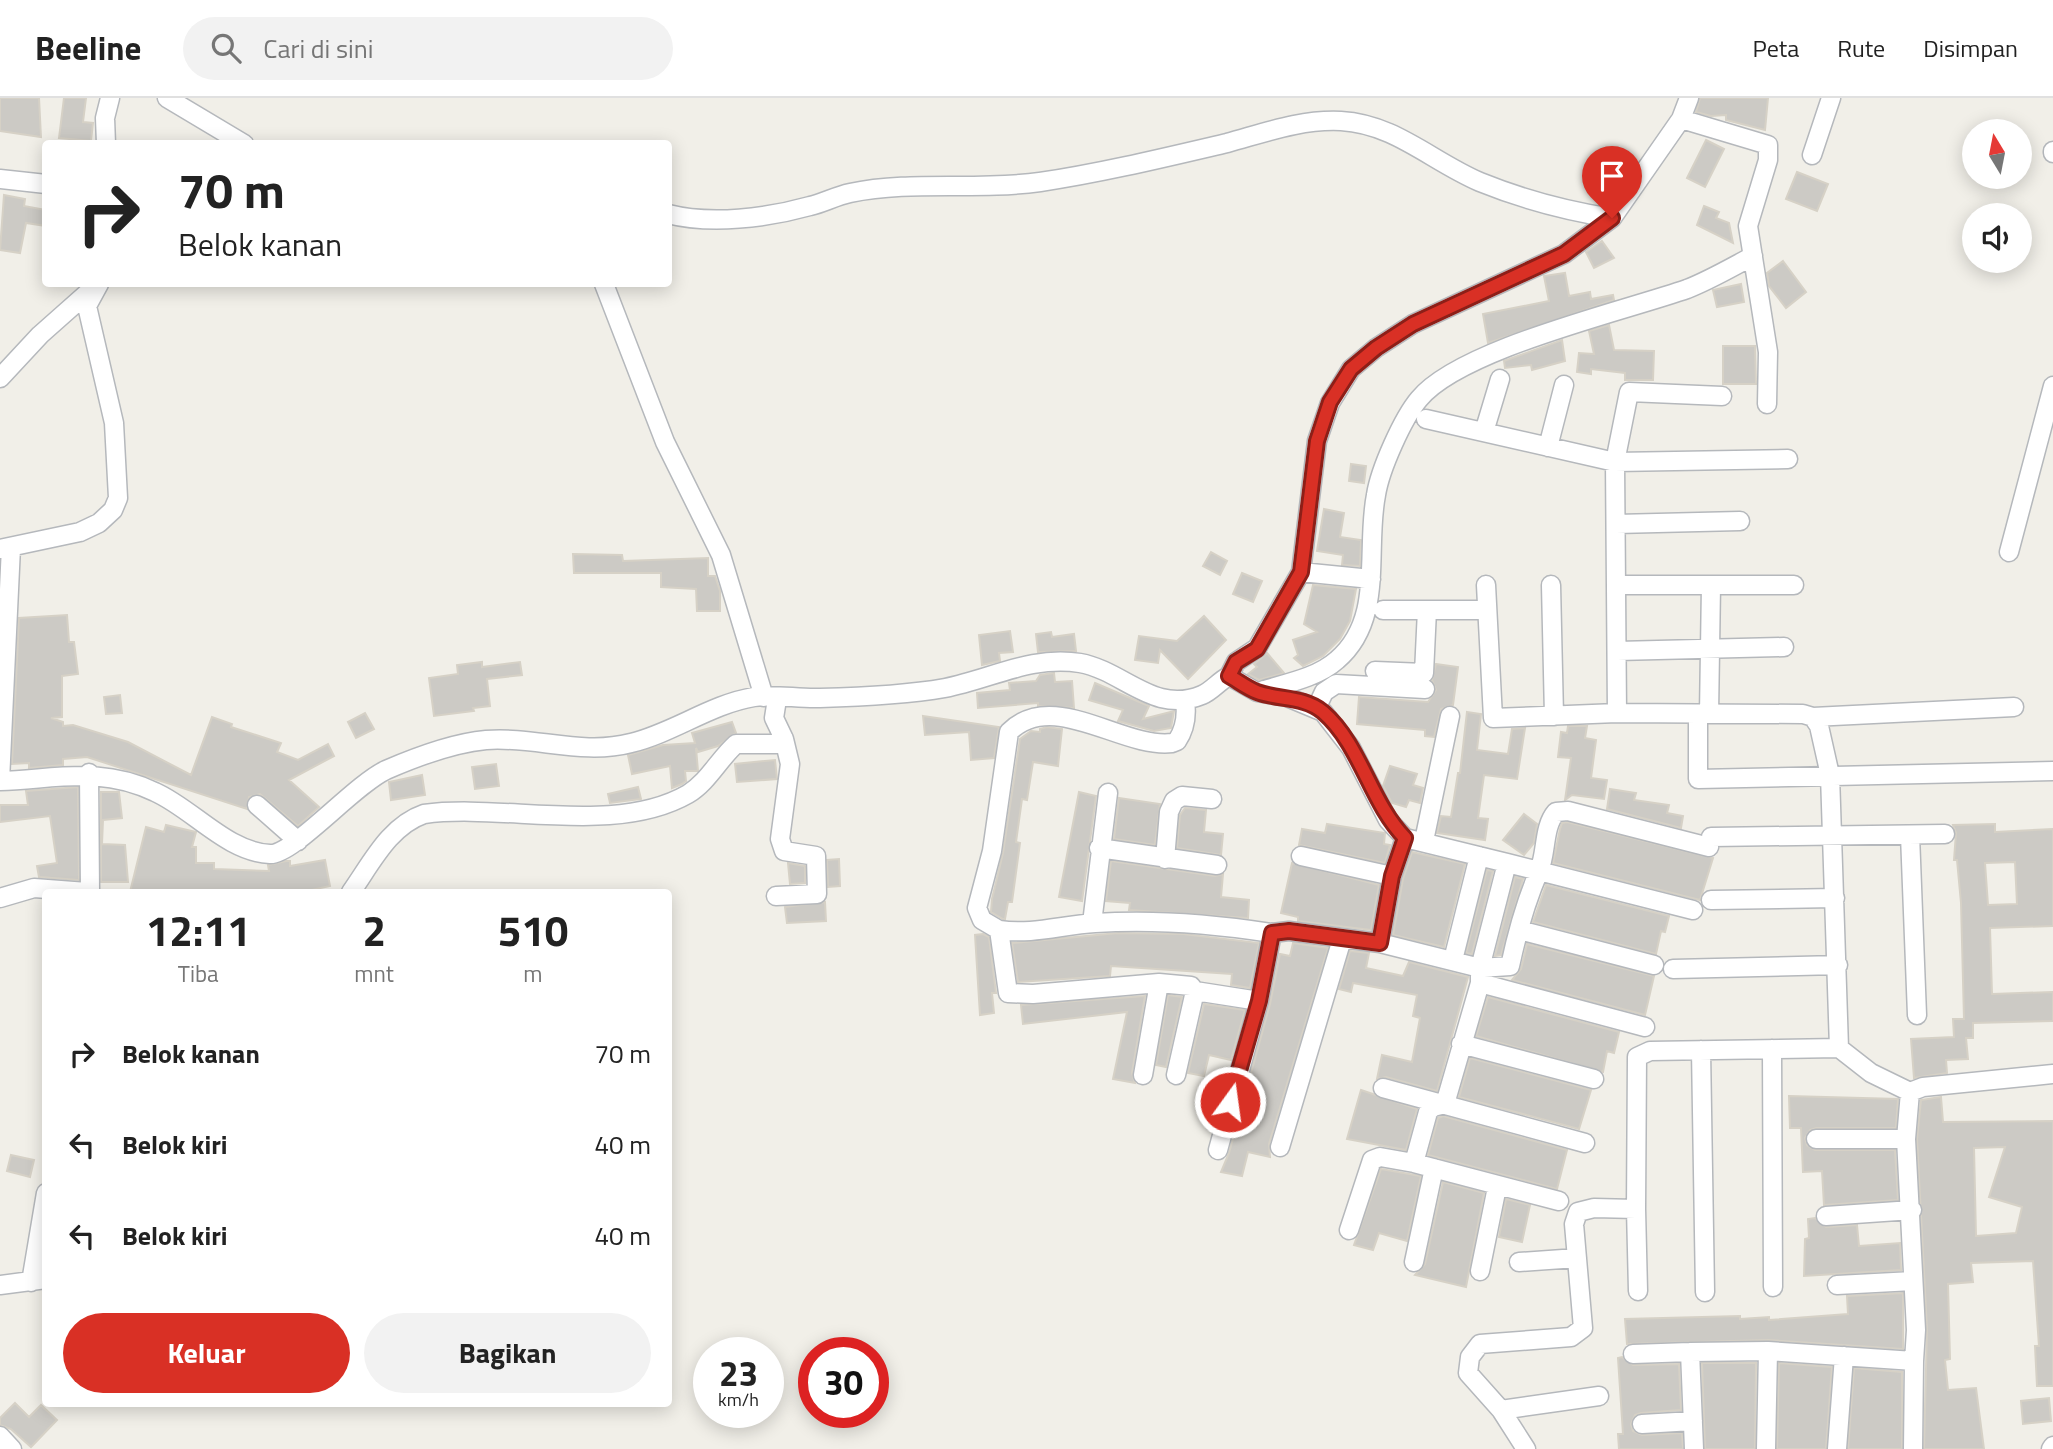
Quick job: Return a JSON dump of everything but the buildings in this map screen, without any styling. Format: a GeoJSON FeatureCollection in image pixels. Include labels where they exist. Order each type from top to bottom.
{"type":"FeatureCollection","features":[{"type":"Feature","properties":{"kind":"street"},"geometry":{"type":"LineString","coordinates":[[106,140],[105,118],[110,98]]}},
{"type":"Feature","properties":{"kind":"street"},"geometry":{"type":"LineString","coordinates":[[167,98],[237,140]]}},
{"type":"Feature","properties":{"kind":"street"},"geometry":{"type":"LineString","coordinates":[[96,287],[87,306],[114,423],[118,498],[113,510],[99,523],[80,532],[6,548],[0,781],[89,773],[156,792],[246,850],[271,854],[284,852],[360,786],[385,771],[458,745],[488,740],[592,748],[629,744],[728,704],[771,698],[820,698],[945,688],[1025,664],[1062,661],[1105,671],[1164,700],[1185,701],[1206,694],[1229,676],[1236,662],[1257,649],[1301,572],[1317,441],[1330,402],[1351,369],[1376,348],[1413,324],[1564,254],[1612,218],[1681,119],[1689,98]]}},
{"type":"Feature","properties":{"kind":"street"},"geometry":{"type":"LineString","coordinates":[[1812,155],[1831,98]]}},
{"type":"Feature","properties":{"kind":"street"},"geometry":{"type":"LineString","coordinates":[[1681,119],[1768,145],[1768,160],[1748,226],[1768,352],[1767,404]]}},
{"type":"Feature","properties":{"kind":"street"},"geometry":{"type":"LineString","coordinates":[[672,215],[692,220],[718,220],[807,207],[849,194],[894,188],[1040,182],[1226,143],[1294,124],[1341,121],[1384,129],[1409,141],[1436,161],[1481,182],[1534,200],[1612,218]]}},
{"type":"Feature","properties":{"kind":"street"},"geometry":{"type":"LineString","coordinates":[[0,179],[42,184]]}},
{"type":"Feature","properties":{"kind":"street"},"geometry":{"type":"LineString","coordinates":[[1257,692],[1326,669],[1339,659],[1363,624],[1371,579],[1376,495],[1384,468],[1417,401],[1440,378],[1488,355],[1690,288],[1753,256]]}},
{"type":"Feature","properties":{"kind":"street"},"geometry":{"type":"LineString","coordinates":[[0,378],[40,335],[95,287]]}},
{"type":"Feature","properties":{"kind":"street"},"geometry":{"type":"LineString","coordinates":[[605,287],[665,442],[720,555],[771,698],[774,718],[784,740],[790,764],[780,839],[784,851],[816,856],[817,894],[776,896]]}},
{"type":"Feature","properties":{"kind":"street"},"geometry":{"type":"LineString","coordinates":[[1484,432],[1500,379]]}},
{"type":"Feature","properties":{"kind":"street"},"geometry":{"type":"LineString","coordinates":[[1548,447],[1564,385]]}},
{"type":"Feature","properties":{"kind":"street"},"geometry":{"type":"LineString","coordinates":[[2009,552],[2053,386]]}},
{"type":"Feature","properties":{"kind":"street"},"geometry":{"type":"LineString","coordinates":[[1617,713],[1615,462],[1629,392],[1722,396]]}},
{"type":"Feature","properties":{"kind":"street"},"geometry":{"type":"LineString","coordinates":[[1426,419],[1615,462],[1788,458]]}},
{"type":"Feature","properties":{"kind":"street"},"geometry":{"type":"LineString","coordinates":[[1616,524],[1740,521]]}},
{"type":"Feature","properties":{"kind":"street"},"geometry":{"type":"LineString","coordinates":[[1301,572],[1371,579]]}},
{"type":"Feature","properties":{"kind":"street"},"geometry":{"type":"LineString","coordinates":[[1486,585],[1493,718],[1617,713],[1803,714],[1813,718],[2014,707]]}},
{"type":"Feature","properties":{"kind":"street"},"geometry":{"type":"LineString","coordinates":[[1550,585],[1554,716]]}},
{"type":"Feature","properties":{"kind":"street"},"geometry":{"type":"LineString","coordinates":[[1711,585],[1710,649],[1698,779],[2053,771]]}},
{"type":"Feature","properties":{"kind":"street"},"geometry":{"type":"LineString","coordinates":[[1616,586],[1794,585]]}},
{"type":"Feature","properties":{"kind":"street"},"geometry":{"type":"LineString","coordinates":[[1383,610],[1488,610]]}},
{"type":"Feature","properties":{"kind":"street"},"geometry":{"type":"LineString","coordinates":[[1375,671],[1424,673],[1427,610]]}},
{"type":"Feature","properties":{"kind":"street"},"geometry":{"type":"LineString","coordinates":[[1617,651],[1784,647]]}},
{"type":"Feature","properties":{"kind":"street"},"geometry":{"type":"LineString","coordinates":[[1229,676],[1257,692],[1287,696],[1323,712],[1351,748],[1388,820],[1405,838],[1693,910]]}},
{"type":"Feature","properties":{"kind":"street"},"geometry":{"type":"LineString","coordinates":[[1316,709],[1324,692],[1336,684],[1425,689]]}},
{"type":"Feature","properties":{"kind":"street"},"geometry":{"type":"LineString","coordinates":[[1185,701],[1187,713],[1182,731],[1177,741],[1172,743],[1130,738],[1073,719],[1050,717],[1025,718],[1009,732],[992,851],[977,908],[982,920],[999,930],[1028,932],[1092,923],[1169,922],[1272,933],[1289,931],[1380,943],[1453,960],[1480,975],[1644,1027]]}},
{"type":"Feature","properties":{"kind":"street"},"geometry":{"type":"LineString","coordinates":[[1424,841],[1450,716]]}},
{"type":"Feature","properties":{"kind":"street"},"geometry":{"type":"LineString","coordinates":[[1813,718],[1819,726],[1830,778],[1839,1048]]}},
{"type":"Feature","properties":{"kind":"street"},"geometry":{"type":"LineString","coordinates":[[353,889],[389,837],[412,818],[424,814],[586,816],[643,810],[688,794],[736,744],[777,744],[784,740]]}},
{"type":"Feature","properties":{"kind":"street"},"geometry":{"type":"LineString","coordinates":[[89,773],[89,889]]}},
{"type":"Feature","properties":{"kind":"street"},"geometry":{"type":"LineString","coordinates":[[1092,923],[1099,848],[1108,793]]}},
{"type":"Feature","properties":{"kind":"street"},"geometry":{"type":"LineString","coordinates":[[1165,859],[1169,812],[1174,801],[1182,796],[1212,799]]}},
{"type":"Feature","properties":{"kind":"street"},"geometry":{"type":"LineString","coordinates":[[257,805],[298,841]]}},
{"type":"Feature","properties":{"kind":"street"},"geometry":{"type":"LineString","coordinates":[[1480,975],[1510,966],[1532,881],[1539,872],[1550,821],[1556,812],[1710,842],[1945,834]]}},
{"type":"Feature","properties":{"kind":"street"},"geometry":{"type":"LineString","coordinates":[[1910,835],[1917,1014]]}},
{"type":"Feature","properties":{"kind":"street"},"geometry":{"type":"LineString","coordinates":[[1380,943],[1392,876],[1405,838]]}},
{"type":"Feature","properties":{"kind":"street"},"geometry":{"type":"LineString","coordinates":[[1099,848],[1217,865]]}},
{"type":"Feature","properties":{"kind":"street"},"geometry":{"type":"LineString","coordinates":[[1301,856],[1392,876]]}},
{"type":"Feature","properties":{"kind":"street"},"geometry":{"type":"LineString","coordinates":[[1453,960],[1479,856]]}},
{"type":"Feature","properties":{"kind":"street"},"geometry":{"type":"LineString","coordinates":[[1445,1104],[1507,863]]}},
{"type":"Feature","properties":{"kind":"street"},"geometry":{"type":"LineString","coordinates":[[0,898],[34,888],[48,889]]}},
{"type":"Feature","properties":{"kind":"street"},"geometry":{"type":"LineString","coordinates":[[1711,901],[1835,898]]}},
{"type":"Feature","properties":{"kind":"street"},"geometry":{"type":"LineString","coordinates":[[999,930],[1008,993],[1033,995],[1159,983],[1191,986],[1195,991],[1259,1001]]}},
{"type":"Feature","properties":{"kind":"street"},"geometry":{"type":"LineString","coordinates":[[1519,930],[1654,965]]}},
{"type":"Feature","properties":{"kind":"street"},"geometry":{"type":"LineString","coordinates":[[1218,1150],[1259,1001],[1272,933]]}},
{"type":"Feature","properties":{"kind":"street"},"geometry":{"type":"LineString","coordinates":[[1280,1147],[1342,939]]}},
{"type":"Feature","properties":{"kind":"street"},"geometry":{"type":"LineString","coordinates":[[1672,969],[1838,965]]}},
{"type":"Feature","properties":{"kind":"street"},"geometry":{"type":"LineString","coordinates":[[1143,1075],[1159,983]]}},
{"type":"Feature","properties":{"kind":"street"},"geometry":{"type":"LineString","coordinates":[[1176,1075],[1195,991]]}},
{"type":"Feature","properties":{"kind":"street"},"geometry":{"type":"LineString","coordinates":[[1461,1044],[1594,1079]]}},
{"type":"Feature","properties":{"kind":"street"},"geometry":{"type":"LineString","coordinates":[[1638,1291],[1637,1057],[1650,1051],[1839,1048],[1871,1073],[1910,1092],[1923,1087],[2053,1074]]}},
{"type":"Feature","properties":{"kind":"street"},"geometry":{"type":"LineString","coordinates":[[1772,1049],[1773,1287]]}},
{"type":"Feature","properties":{"kind":"street"},"geometry":{"type":"LineString","coordinates":[[1701,1050],[1705,1292]]}},
{"type":"Feature","properties":{"kind":"street"},"geometry":{"type":"LineString","coordinates":[[1383,1088],[1586,1143]]}},
{"type":"Feature","properties":{"kind":"street"},"geometry":{"type":"LineString","coordinates":[[1910,1092],[1906,1139],[1912,1210],[1913,1449]]}},
{"type":"Feature","properties":{"kind":"street"},"geometry":{"type":"LineString","coordinates":[[1414,1163],[1428,1112],[1433,1107],[1445,1104]]}},
{"type":"Feature","properties":{"kind":"street"},"geometry":{"type":"LineString","coordinates":[[1816,1139],[1906,1139]]}},
{"type":"Feature","properties":{"kind":"street"},"geometry":{"type":"LineString","coordinates":[[1349,1230],[1371,1160],[1380,1157],[1414,1163],[1497,1187],[1559,1201]]}},
{"type":"Feature","properties":{"kind":"street"},"geometry":{"type":"LineString","coordinates":[[1414,1262],[1434,1168]]}},
{"type":"Feature","properties":{"kind":"street"},"geometry":{"type":"LineString","coordinates":[[1480,1271],[1497,1187]]}},
{"type":"Feature","properties":{"kind":"street"},"geometry":{"type":"LineString","coordinates":[[1526,1449],[1501,1410],[1468,1373],[1471,1357],[1480,1345],[1571,1337],[1583,1328],[1574,1224],[1578,1212],[1594,1208],[1636,1209]]}},
{"type":"Feature","properties":{"kind":"street"},"geometry":{"type":"LineString","coordinates":[[1826,1216],[1912,1210]]}},
{"type":"Feature","properties":{"kind":"street"},"geometry":{"type":"LineString","coordinates":[[0,1285],[38,1281],[42,1237]]}},
{"type":"Feature","properties":{"kind":"street"},"geometry":{"type":"LineString","coordinates":[[1519,1262],[1577,1258]]}},
{"type":"Feature","properties":{"kind":"street"},"geometry":{"type":"LineString","coordinates":[[1837,1285],[1913,1281]]}},
{"type":"Feature","properties":{"kind":"street"},"geometry":{"type":"LineString","coordinates":[[1633,1354],[1768,1351],[1914,1361]]}},
{"type":"Feature","properties":{"kind":"street"},"geometry":{"type":"LineString","coordinates":[[1766,1449],[1768,1351]]}},
{"type":"Feature","properties":{"kind":"street"},"geometry":{"type":"LineString","coordinates":[[1690,1352],[1694,1449]]}},
{"type":"Feature","properties":{"kind":"street"},"geometry":{"type":"LineString","coordinates":[[1837,1449],[1844,1356]]}},
{"type":"Feature","properties":{"kind":"street"},"geometry":{"type":"LineString","coordinates":[[1501,1410],[1600,1395]]}},
{"type":"Feature","properties":{"kind":"street"},"geometry":{"type":"LineString","coordinates":[[1642,1424],[1693,1421]]}},
{"type":"Feature","properties":{"kind":"street"},"geometry":{"type":"LineString","coordinates":[[0,1436],[12,1449]]}},
{"type":"Feature","properties":{"kind":"route"},"geometry":{"type":"LineString","coordinates":[[1230,1102],[1259,1001],[1272,933],[1289,931],[1303,935],[1380,943],[1392,876],[1405,838],[1388,820],[1351,748],[1323,712],[1287,696],[1257,692],[1229,676],[1236,662],[1257,649],[1301,572],[1317,441],[1330,402],[1351,369],[1394,336],[1413,324],[1564,254],[1612,218]]}}]}
